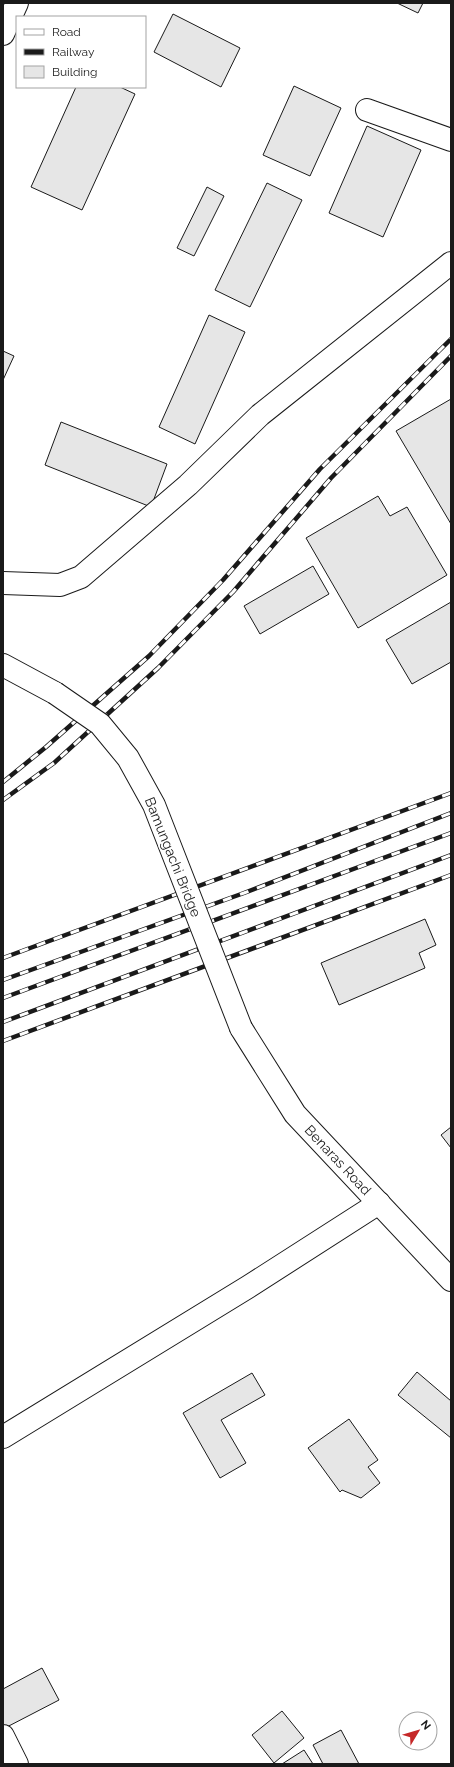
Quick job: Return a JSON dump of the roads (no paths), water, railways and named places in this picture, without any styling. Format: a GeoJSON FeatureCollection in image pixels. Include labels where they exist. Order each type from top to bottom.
{"type":"FeatureCollection","features":[{"type":"Feature","properties":{"kind":"street"},"geometry":{"type":"LineString","coordinates":[[3,34],[17,3]]}},
{"type":"Feature","properties":{"kind":"street"},"geometry":{"type":"LineString","coordinates":[[367,110],[451,140]]}},
{"type":"Feature","properties":{"kind":"street"},"geometry":{"type":"LineString","coordinates":[[3,583],[60,585],[81,577],[188,485],[260,415],[451,263]]}},
{"type":"Feature","properties":{"kind":"street","name":"Bamungachi Bridge"},"geometry":{"type":"LineString","coordinates":[[3,665],[55,692],[100,724],[128,758],[154,805],[241,1028]]}},
{"type":"Feature","properties":{"kind":"street","name":"Benaras Road"},"geometry":{"type":"LineString","coordinates":[[241,1028],[295,1114],[451,1280]]}},
{"type":"Feature","properties":{"kind":"street"},"geometry":{"type":"LineString","coordinates":[[3,1437],[248,1287],[379,1203]]}},
{"type":"Feature","properties":{"kind":"street"},"geometry":{"type":"LineString","coordinates":[[3,1736],[17,1764]]}},
{"type":"Feature","properties":{"kind":"railway"},"geometry":{"type":"LineString","coordinates":[[3,782],[46,747],[149,656],[223,580],[320,469],[451,339]]}},
{"type":"Feature","properties":{"kind":"railway"},"geometry":{"type":"LineString","coordinates":[[3,800],[54,763],[158,668],[233,592],[331,478],[451,356]]}},
{"type":"Feature","properties":{"kind":"railway"},"geometry":{"type":"LineString","coordinates":[[3,958],[451,793]]}},
{"type":"Feature","properties":{"kind":"railway"},"geometry":{"type":"LineString","coordinates":[[3,980],[244,893],[451,813]]}},
{"type":"Feature","properties":{"kind":"railway"},"geometry":{"type":"LineString","coordinates":[[3,998],[451,833]]}},
{"type":"Feature","properties":{"kind":"railway"},"geometry":{"type":"LineString","coordinates":[[3,1022],[451,855]]}},
{"type":"Feature","properties":{"kind":"railway"},"geometry":{"type":"LineString","coordinates":[[3,1041],[451,875]]}}]}
